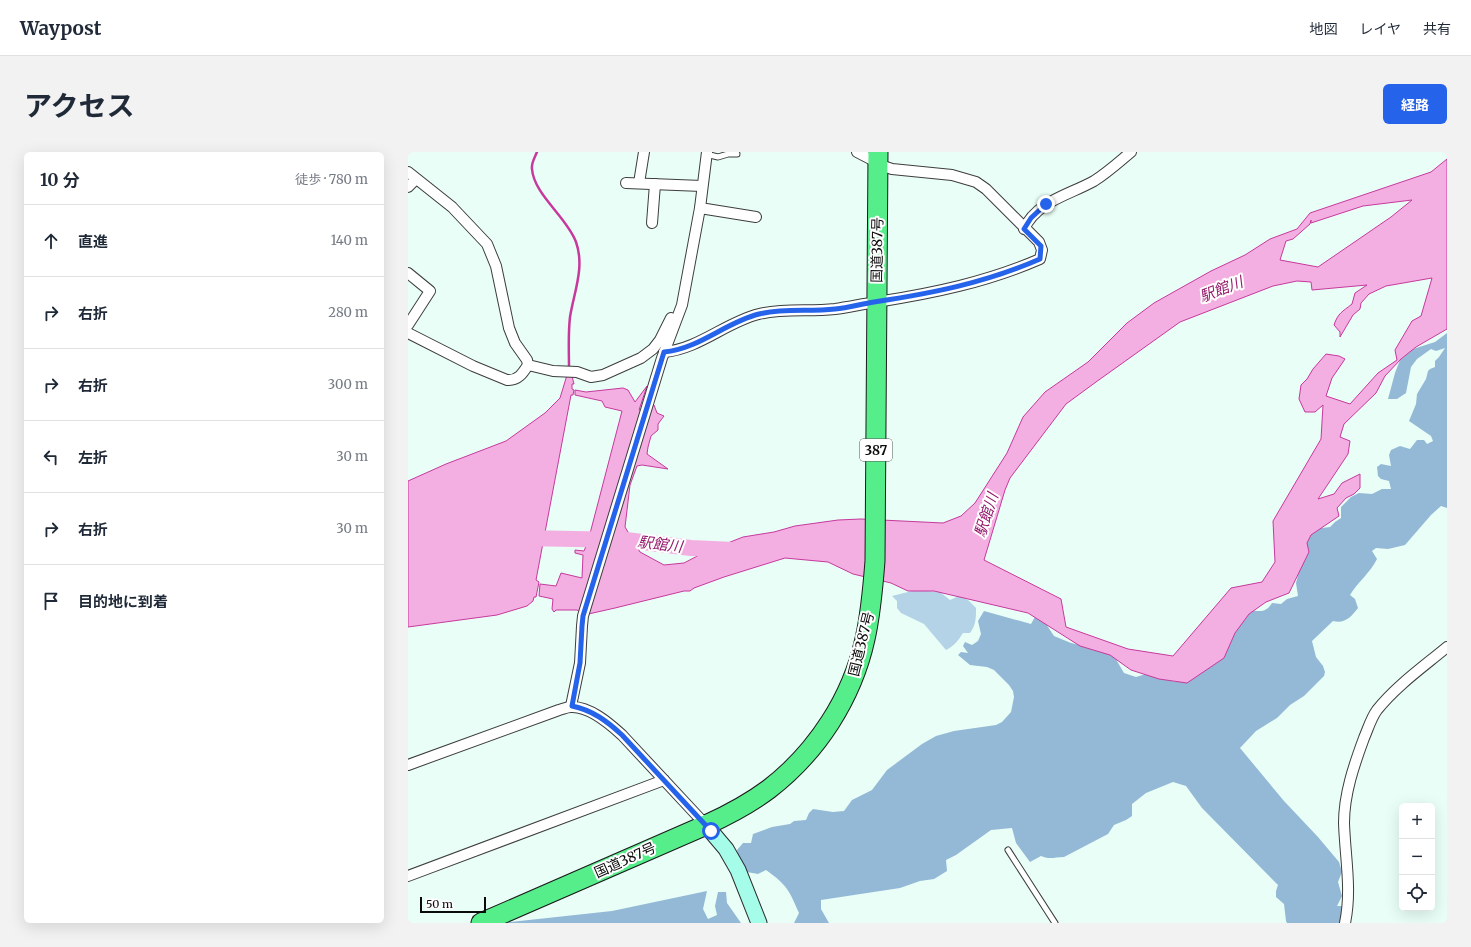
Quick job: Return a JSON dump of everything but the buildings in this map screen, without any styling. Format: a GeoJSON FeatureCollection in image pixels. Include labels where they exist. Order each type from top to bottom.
{"type":"FeatureCollection","features":[{"type":"Feature","properties":{"kind":"highway","name":"国道387号"},"geometry":{"type":"LineString","coordinates":[[481,923],[730,813],[768,790],[788,773],[819,738],[842,702],[853,678],[865,640],[872,593],[875,546],[878,158]]}},
{"type":"Feature","properties":{"kind":"street"},"geometry":{"type":"LineString","coordinates":[[639,183],[644,152]]}},
{"type":"Feature","properties":{"kind":"street"},"geometry":{"type":"LineString","coordinates":[[663,355],[703,340],[730,325],[760,314],[781,310],[836,309],[877,304],[964,286],[999,276],[1040,259],[1041,246],[997,200],[976,182],[952,176],[892,169],[878,158],[857,152]]}},
{"type":"Feature","properties":{"kind":"street"},"geometry":{"type":"LineString","coordinates":[[1024,229],[1031,218],[1042,207],[1095,180],[1131,152]]}},
{"type":"Feature","properties":{"kind":"street"},"geometry":{"type":"LineString","coordinates":[[572,706],[580,663],[583,616],[663,355],[684,295],[691,248],[700,208],[707,153]]}},
{"type":"Feature","properties":{"kind":"street"},"geometry":{"type":"LineString","coordinates":[[408,188],[412,175],[452,207],[487,244],[496,266],[509,328],[515,343],[527,360],[528,365],[521,376],[512,380],[507,380],[473,366],[408,333]]}},
{"type":"Feature","properties":{"kind":"street"},"geometry":{"type":"LineString","coordinates":[[626,183],[702,186]]}},
{"type":"Feature","properties":{"kind":"street"},"geometry":{"type":"LineString","coordinates":[[652,222],[654,184]]}},
{"type":"Feature","properties":{"kind":"street"},"geometry":{"type":"LineString","coordinates":[[700,208],[756,217]]}},
{"type":"Feature","properties":{"kind":"street"},"geometry":{"type":"LineString","coordinates":[[408,273],[430,291],[408,325]]}},
{"type":"Feature","properties":{"kind":"street"},"geometry":{"type":"LineString","coordinates":[[528,365],[553,371],[577,372],[591,377],[603,375],[641,358],[653,349],[660,340],[684,295]]}},
{"type":"Feature","properties":{"kind":"street"},"geometry":{"type":"LineString","coordinates":[[1345,923],[1348,909],[1348,896],[1344,823],[1345,805],[1349,784],[1359,752],[1376,711],[1388,697],[1447,647]]}},
{"type":"Feature","properties":{"kind":"street"},"geometry":{"type":"LineString","coordinates":[[408,765],[572,706],[594,714],[610,724],[705,824],[726,849],[738,870],[759,923]]}},
{"type":"Feature","properties":{"kind":"street"},"geometry":{"type":"LineString","coordinates":[[408,876],[664,780]]}},
{"type":"Feature","properties":{"kind":"lane"},"geometry":{"type":"LineString","coordinates":[[707,153],[718,157],[728,154],[737,154]]}},
{"type":"Feature","properties":{"kind":"lane"},"geometry":{"type":"LineString","coordinates":[[1008,850],[1055,923]]}},
{"type":"Feature","properties":{"kind":"shaded area"},"geometry":{"type":"Polygon","coordinates":[[[1447,333],[1447,508],[1441,506],[1431,515],[1405,545],[1388,549],[1376,548],[1372,551],[1377,559],[1371,569],[1350,595],[1355,599],[1358,608],[1344,621],[1333,621],[1312,641],[1316,657],[1323,666],[1325,672],[1324,676],[1304,696],[1290,705],[1277,718],[1256,731],[1240,748],[1284,801],[1339,862],[1342,872],[1338,882],[1342,896],[1337,906],[1343,906],[1340,923],[1287,923],[1284,904],[1276,897],[1278,885],[1202,808],[1186,786],[1173,782],[1146,793],[1132,804],[1132,816],[1114,825],[1108,834],[1064,857],[1050,858],[1041,856],[1030,862],[1016,843],[1012,828],[991,830],[956,855],[946,860],[947,871],[934,879],[920,881],[900,888],[821,900],[821,909],[829,923],[794,923],[799,913],[787,888],[766,870],[758,874],[747,872],[739,860],[737,850],[743,843],[751,843],[753,834],[772,827],[790,824],[794,821],[806,820],[809,813],[813,809],[833,812],[844,811],[852,800],[872,790],[887,770],[922,744],[936,736],[954,731],[996,725],[1002,722],[1011,712],[1014,697],[1013,691],[994,670],[987,667],[970,665],[958,655],[961,652],[968,653],[963,646],[965,642],[972,645],[978,641],[981,634],[978,621],[984,611],[1031,624],[1036,615],[1046,624],[1054,636],[1071,643],[1105,652],[1114,656],[1124,673],[1136,677],[1146,674],[1176,682],[1192,675],[1250,610],[1263,611],[1272,603],[1281,604],[1287,599],[1298,596],[1296,583],[1301,564],[1302,549],[1314,529],[1330,527],[1341,518],[1341,507],[1351,497],[1359,493],[1372,494],[1382,489],[1391,489],[1389,481],[1381,479],[1378,476],[1377,467],[1381,464],[1391,466],[1389,455],[1391,450],[1400,446],[1410,449],[1417,440],[1424,440],[1427,444],[1433,441],[1431,436],[1409,421],[1416,404],[1417,394],[1426,379],[1428,371],[1435,367],[1435,361],[1445,348],[1436,351],[1431,349],[1417,359],[1411,367],[1406,393],[1397,399],[1388,399],[1400,360],[1413,349],[1435,342],[1447,333]]]}},
{"type":"Feature","properties":{"kind":"shaded area"},"geometry":{"type":"Polygon","coordinates":[[[916,590],[940,592],[950,600],[959,596],[968,600],[976,608],[975,621],[970,633],[963,633],[956,643],[946,650],[924,624],[901,613],[897,608],[897,601],[892,596],[916,590]]]}},
{"type":"Feature","properties":{"kind":"shaded area"},"geometry":{"type":"Polygon","coordinates":[[[707,891],[703,909],[708,919],[717,915],[715,906],[718,892],[726,892],[727,903],[741,923],[501,923],[612,911],[707,891]]]}},
{"type":"Feature","properties":{"kind":"water"},"geometry":{"type":"Polygon","coordinates":[[[1447,159],[1447,329],[1416,347],[1401,359],[1385,376],[1376,393],[1344,424],[1340,437],[1350,441],[1348,454],[1318,499],[1334,494],[1342,483],[1360,474],[1360,488],[1354,494],[1346,498],[1337,508],[1339,516],[1311,535],[1307,543],[1309,552],[1289,593],[1266,602],[1249,614],[1235,633],[1224,658],[1187,683],[1159,679],[1131,670],[1110,655],[1080,646],[1028,613],[934,591],[908,591],[891,583],[853,574],[828,562],[785,558],[724,577],[694,588],[690,591],[684,591],[584,615],[577,610],[556,610],[554,612],[552,609],[553,599],[539,596],[540,584],[556,586],[561,573],[582,578],[583,555],[575,553],[575,550],[584,551],[587,545],[622,411],[605,407],[602,401],[575,395],[575,390],[586,392],[623,388],[628,390],[635,402],[647,386],[639,410],[649,408],[649,406],[654,405],[657,413],[664,416],[658,424],[658,430],[651,436],[647,454],[668,469],[642,465],[637,466],[630,485],[625,527],[640,552],[664,565],[684,563],[705,552],[743,537],[774,532],[795,526],[838,520],[861,519],[943,523],[961,516],[975,503],[1007,453],[1023,417],[1045,392],[1088,362],[1127,323],[1154,303],[1211,271],[1245,255],[1270,239],[1297,229],[1310,213],[1431,172],[1447,159]],[[1412,200],[1363,206],[1311,223],[1311,220],[1310,224],[1293,239],[1286,241],[1280,260],[1318,267],[1391,217],[1412,200]],[[1432,278],[1386,286],[1369,294],[1361,303],[1360,309],[1353,315],[1340,337],[1340,332],[1334,325],[1337,318],[1352,304],[1355,293],[1367,285],[1312,290],[1311,282],[1297,281],[1273,286],[1180,322],[1066,404],[1010,478],[984,560],[1061,599],[1066,627],[1128,649],[1173,656],[1231,588],[1262,582],[1275,562],[1273,521],[1321,439],[1323,405],[1315,412],[1305,412],[1299,399],[1301,385],[1326,354],[1339,356],[1345,359],[1332,378],[1326,396],[1350,404],[1378,373],[1397,360],[1395,350],[1412,321],[1421,316],[1432,278]]]}},
{"type":"Feature","properties":{"kind":"water"},"geometry":{"type":"Polygon","coordinates":[[[567,375],[572,376],[574,384],[572,384],[572,389],[574,390],[573,395],[571,395],[536,580],[539,582],[536,597],[534,597],[533,601],[527,606],[497,615],[408,627],[408,481],[446,464],[506,441],[545,413],[560,398],[567,375]]]}},
{"type":"Feature","properties":{"kind":"waterway"},"geometry":{"type":"LineString","coordinates":[[537,152],[532,165],[534,179],[544,197],[572,233],[578,251],[578,280],[569,323],[569,368]]}},
{"type":"Feature","properties":{"kind":"waterway","name":"駅館川"},"geometry":{"type":"LineString","coordinates":[[522,538],[626,540],[691,548],[734,550]]}},
{"type":"Feature","properties":{"kind":"route"},"geometry":{"type":"LineString","coordinates":[[711,831],[610,724],[594,714],[572,706],[580,663],[583,616],[664,352],[678,350],[703,340],[724,327],[751,316],[781,310],[836,309],[964,286],[999,276],[1040,259],[1042,250],[1039,242],[1024,229],[1031,218],[1046,204]]}}]}
